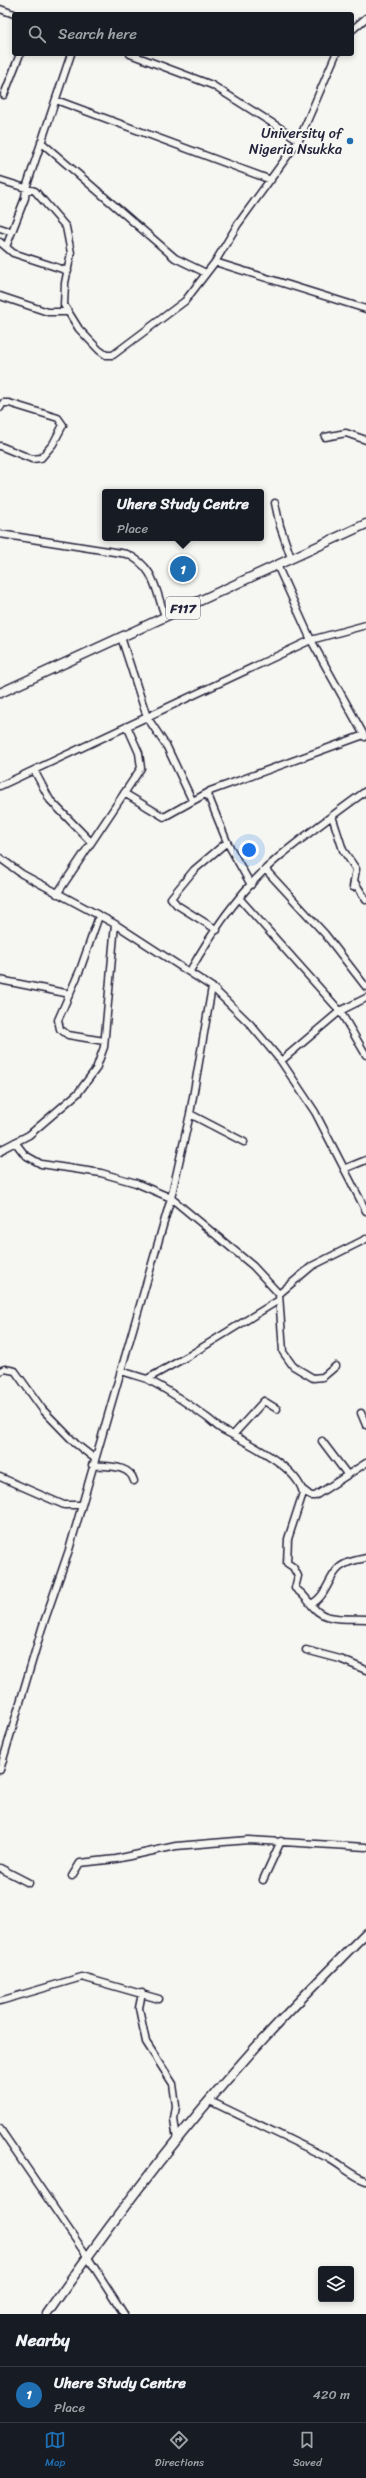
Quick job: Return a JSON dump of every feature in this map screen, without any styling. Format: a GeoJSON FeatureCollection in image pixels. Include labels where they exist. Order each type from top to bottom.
{"type":"FeatureCollection","features":[{"type":"Feature","properties":{"kind":"main road","name":"F117"},"geometry":{"type":"LineString","coordinates":[[0,693],[366,524]]}},
{"type":"Feature","properties":{"kind":"main road"},"geometry":{"type":"LineString","coordinates":[[47,2314],[88,2256],[177,2140],[272,2028],[366,1932]]}},
{"type":"Feature","properties":{"kind":"street"},"geometry":{"type":"LineString","coordinates":[[0,9],[12,13]]}},
{"type":"Feature","properties":{"kind":"street"},"geometry":{"type":"LineString","coordinates":[[354,28],[366,18]]}},
{"type":"Feature","properties":{"kind":"street"},"geometry":{"type":"LineString","coordinates":[[4,95],[19,56]]}},
{"type":"Feature","properties":{"kind":"street"},"geometry":{"type":"LineString","coordinates":[[6,247],[25,198],[26,188],[70,56]]}},
{"type":"Feature","properties":{"kind":"street"},"geometry":{"type":"LineString","coordinates":[[135,56],[212,85],[299,140]]}},
{"type":"Feature","properties":{"kind":"street"},"geometry":{"type":"LineString","coordinates":[[0,180],[36,191],[68,230],[71,253],[64,294],[64,305],[78,329],[99,350],[106,355],[113,356],[186,301],[215,262],[238,224],[299,140],[335,56]]}},
{"type":"Feature","properties":{"kind":"street"},"geometry":{"type":"LineString","coordinates":[[56,100],[271,180]]}},
{"type":"Feature","properties":{"kind":"street"},"geometry":{"type":"LineString","coordinates":[[41,142],[175,258],[206,273]]}},
{"type":"Feature","properties":{"kind":"street"},"geometry":{"type":"LineString","coordinates":[[0,228],[12,232]]}},
{"type":"Feature","properties":{"kind":"street"},"geometry":{"type":"LineString","coordinates":[[0,242],[19,256],[68,271]]}},
{"type":"Feature","properties":{"kind":"street"},"geometry":{"type":"LineString","coordinates":[[215,262],[366,308]]}},
{"type":"Feature","properties":{"kind":"street"},"geometry":{"type":"LineString","coordinates":[[0,296],[48,312],[68,312]]}},
{"type":"Feature","properties":{"kind":"street"},"geometry":{"type":"LineString","coordinates":[[0,408],[3,403],[9,403],[58,418],[63,425],[53,444],[41,458],[32,459],[0,446]]}},
{"type":"Feature","properties":{"kind":"street"},"geometry":{"type":"LineString","coordinates":[[325,437],[346,433],[366,440]]}},
{"type":"Feature","properties":{"kind":"street"},"geometry":{"type":"LineString","coordinates":[[275,503],[280,526],[291,558]]}},
{"type":"Feature","properties":{"kind":"street"},"geometry":{"type":"LineString","coordinates":[[0,534],[127,554],[136,558],[149,569],[165,616]]}},
{"type":"Feature","properties":{"kind":"street"},"geometry":{"type":"LineString","coordinates":[[124,793],[164,817],[192,800],[209,792],[365,737],[311,640],[277,565]]}},
{"type":"Feature","properties":{"kind":"street"},"geometry":{"type":"LineString","coordinates":[[0,786],[311,640],[366,625]]}},
{"type":"Feature","properties":{"kind":"street"},"geometry":{"type":"LineString","coordinates":[[120,637],[147,717],[167,747],[192,800]]}},
{"type":"Feature","properties":{"kind":"street"},"geometry":{"type":"LineString","coordinates":[[57,894],[90,842],[139,773],[142,764],[127,726]]}},
{"type":"Feature","properties":{"kind":"street"},"geometry":{"type":"LineString","coordinates":[[34,770],[50,800],[90,842]]}},
{"type":"Feature","properties":{"kind":"street"},"geometry":{"type":"LineString","coordinates":[[190,971],[217,930],[251,885],[280,856],[366,791]]}},
{"type":"Feature","properties":{"kind":"street"},"geometry":{"type":"LineString","coordinates":[[209,792],[227,842],[251,885]]}},
{"type":"Feature","properties":{"kind":"street"},"geometry":{"type":"LineString","coordinates":[[332,816],[343,850],[356,869],[357,874],[354,884],[366,900]]}},
{"type":"Feature","properties":{"kind":"street"},"geometry":{"type":"LineString","coordinates":[[217,930],[177,905],[171,898],[194,870],[227,842]]}},
{"type":"Feature","properties":{"kind":"street"},"geometry":{"type":"LineString","coordinates":[[0,858],[10,867],[57,894],[115,924],[190,971],[212,987],[250,1024],[281,1061],[315,1112],[366,1211]]}},
{"type":"Feature","properties":{"kind":"street"},"geometry":{"type":"LineString","coordinates":[[266,870],[325,934],[366,987]]}},
{"type":"Feature","properties":{"kind":"street"},"geometry":{"type":"LineString","coordinates":[[240,900],[340,1011],[366,1055]]}},
{"type":"Feature","properties":{"kind":"street"},"geometry":{"type":"LineString","coordinates":[[99,916],[70,994],[58,1020],[60,1029],[68,1035],[104,1041]]}},
{"type":"Feature","properties":{"kind":"street"},"geometry":{"type":"LineString","coordinates":[[0,1152],[29,1134],[78,1093],[89,1081],[102,1058],[115,924]]}},
{"type":"Feature","properties":{"kind":"street"},"geometry":{"type":"LineString","coordinates":[[0,980],[70,994]]}},
{"type":"Feature","properties":{"kind":"street"},"geometry":{"type":"LineString","coordinates":[[0,1770],[42,1628],[69,1550],[80,1505],[121,1371],[171,1198],[190,1114],[212,987]]}},
{"type":"Feature","properties":{"kind":"street"},"geometry":{"type":"LineString","coordinates":[[281,1061],[340,1011],[366,998]]}},
{"type":"Feature","properties":{"kind":"street"},"geometry":{"type":"LineString","coordinates":[[190,1114],[244,1142]]}},
{"type":"Feature","properties":{"kind":"street"},"geometry":{"type":"LineString","coordinates":[[15,1142],[25,1155],[41,1164],[101,1173],[136,1183],[171,1198],[253,1266],[279,1297],[283,1352],[293,1366],[313,1378],[323,1377],[336,1366]]}},
{"type":"Feature","properties":{"kind":"street"},"geometry":{"type":"LineString","coordinates":[[344,1169],[366,1160]]}},
{"type":"Feature","properties":{"kind":"street"},"geometry":{"type":"LineString","coordinates":[[147,1379],[190,1356],[279,1297],[312,1266],[366,1239]]}},
{"type":"Feature","properties":{"kind":"street"},"geometry":{"type":"LineString","coordinates":[[0,1371],[5,1369],[15,1371],[43,1410],[76,1444],[94,1458]]}},
{"type":"Feature","properties":{"kind":"street"},"geometry":{"type":"LineString","coordinates":[[121,1371],[147,1379],[170,1392],[222,1430],[234,1434],[284,1467],[302,1489],[311,1496],[315,1496],[366,1463]]}},
{"type":"Feature","properties":{"kind":"street"},"geometry":{"type":"LineString","coordinates":[[234,1434],[264,1401],[277,1409]]}},
{"type":"Feature","properties":{"kind":"street"},"geometry":{"type":"LineString","coordinates":[[361,1414],[366,1426]]}},
{"type":"Feature","properties":{"kind":"street"},"geometry":{"type":"LineString","coordinates":[[322,1441],[347,1474]]}},
{"type":"Feature","properties":{"kind":"street"},"geometry":{"type":"LineString","coordinates":[[92,1465],[126,1470],[132,1474],[134,1480]]}},
{"type":"Feature","properties":{"kind":"street"},"geometry":{"type":"LineString","coordinates":[[0,1477],[64,1505],[80,1505]]}},
{"type":"Feature","properties":{"kind":"street"},"geometry":{"type":"LineString","coordinates":[[302,1489],[303,1493],[288,1539],[287,1563],[293,1567],[298,1576],[295,1588],[308,1598],[314,1609],[324,1615],[366,1619]]}},
{"type":"Feature","properties":{"kind":"street"},"geometry":{"type":"LineString","coordinates":[[311,1604],[318,1601],[337,1570],[352,1561],[366,1558]]}},
{"type":"Feature","properties":{"kind":"street"},"geometry":{"type":"LineString","coordinates":[[306,1650],[340,1659],[366,1670]]}},
{"type":"Feature","properties":{"kind":"street"},"geometry":{"type":"LineString","coordinates":[[72,1876],[80,1863],[116,1859],[176,1846],[248,1840],[366,1847]]}},
{"type":"Feature","properties":{"kind":"street"},"geometry":{"type":"LineString","coordinates":[[263,1880],[280,1841]]}},
{"type":"Feature","properties":{"kind":"street"},"geometry":{"type":"LineString","coordinates":[[0,1868],[29,1883]]}},
{"type":"Feature","properties":{"kind":"street"},"geometry":{"type":"LineString","coordinates":[[0,2001],[82,1977],[159,1999]]}},
{"type":"Feature","properties":{"kind":"street"},"geometry":{"type":"LineString","coordinates":[[142,1993],[139,2008],[146,2042],[173,2084],[176,2106],[174,2119],[177,2140]]}},
{"type":"Feature","properties":{"kind":"street"},"geometry":{"type":"LineString","coordinates":[[210,2101],[328,2158],[341,2166],[350,2175],[366,2181]]}},
{"type":"Feature","properties":{"kind":"street"},"geometry":{"type":"LineString","coordinates":[[0,2129],[88,2256],[124,2314]]}},
{"type":"Feature","properties":{"kind":"place","name":"University of Nigeria Nsukka"},"geometry":{"type":"Point","coordinates":[350,141]}},
{"type":"Feature","properties":{"kind":"place","name":"Uhere Study Centre"},"geometry":{"type":"Point","coordinates":[183,569]}}]}
